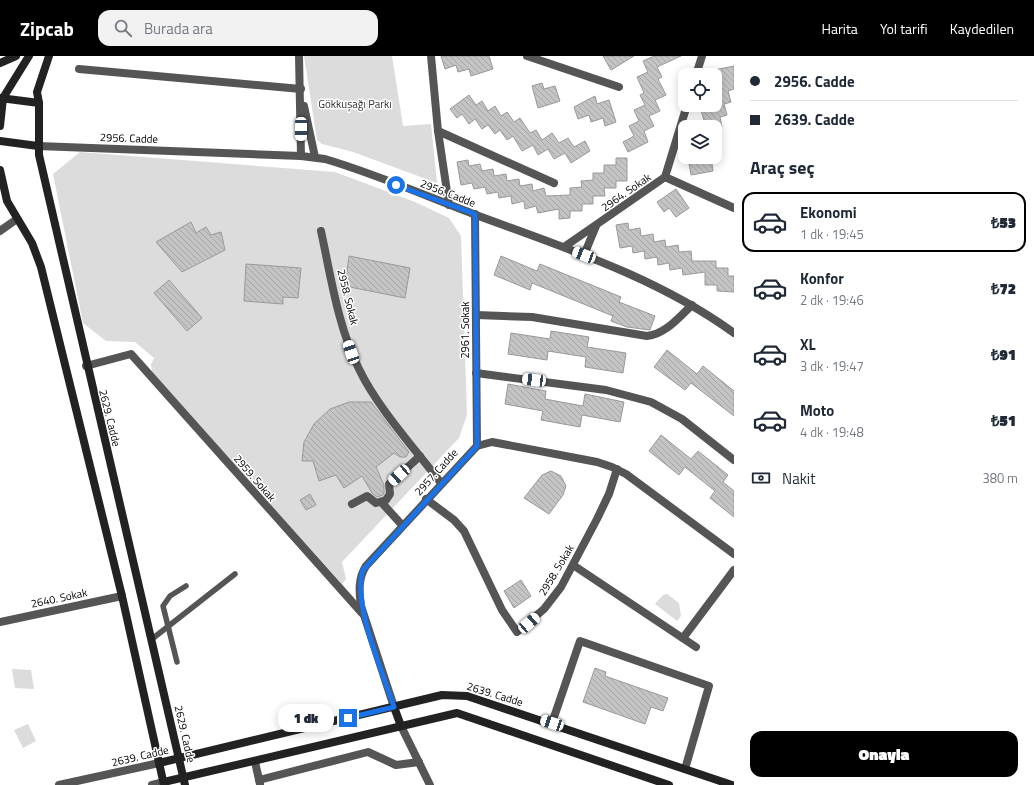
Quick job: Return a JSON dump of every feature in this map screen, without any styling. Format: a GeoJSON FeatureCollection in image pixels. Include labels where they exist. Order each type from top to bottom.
{"type":"FeatureCollection","features":[{"type":"Feature","properties":{"kind":"main road"},"geometry":{"type":"LineString","coordinates":[[0,63],[16,56]]}},
{"type":"Feature","properties":{"kind":"main road"},"geometry":{"type":"LineString","coordinates":[[0,126],[2,98],[30,56]]}},
{"type":"Feature","properties":{"kind":"main road","name":"2629. Cadde"},"geometry":{"type":"LineString","coordinates":[[48,56],[37,92],[39,102],[38,146],[86,366],[152,639],[184,781]]}},
{"type":"Feature","properties":{"kind":"main road"},"geometry":{"type":"LineString","coordinates":[[2,98],[39,102]]}},
{"type":"Feature","properties":{"kind":"main road"},"geometry":{"type":"LineString","coordinates":[[0,141],[38,146]]}},
{"type":"Feature","properties":{"kind":"main road"},"geometry":{"type":"LineString","coordinates":[[0,170],[7,202]]}},
{"type":"Feature","properties":{"kind":"main road"},"geometry":{"type":"LineString","coordinates":[[0,193],[32,242],[41,267],[122,596],[164,784],[184,781],[446,715],[461,714],[669,785]]}},
{"type":"Feature","properties":{"kind":"main road","name":"2639. Cadde"},"geometry":{"type":"LineString","coordinates":[[159,763],[442,695],[460,695],[552,723],[732,785]]}},
{"type":"Feature","properties":{"kind":"main road"},"geometry":{"type":"LineString","coordinates":[[394,707],[401,726]]}},
{"type":"Feature","properties":{"kind":"street"},"geometry":{"type":"LineString","coordinates":[[299,56],[301,89],[300,156]]}},
{"type":"Feature","properties":{"kind":"street"},"geometry":{"type":"LineString","coordinates":[[431,56],[438,131],[449,205]]}},
{"type":"Feature","properties":{"kind":"street"},"geometry":{"type":"LineString","coordinates":[[526,56],[619,87]]}},
{"type":"Feature","properties":{"kind":"street"},"geometry":{"type":"LineString","coordinates":[[698,68],[702,56]]}},
{"type":"Feature","properties":{"kind":"street"},"geometry":{"type":"LineString","coordinates":[[78,69],[301,89]]}},
{"type":"Feature","properties":{"kind":"street"},"geometry":{"type":"LineString","coordinates":[[301,89],[315,157]]}},
{"type":"Feature","properties":{"kind":"street","name":"2964. Sokak"},"geometry":{"type":"LineString","coordinates":[[564,247],[665,177],[685,112]]}},
{"type":"Feature","properties":{"kind":"street"},"geometry":{"type":"LineString","coordinates":[[438,131],[554,183]]}},
{"type":"Feature","properties":{"kind":"street","name":"2956. Cadde"},"geometry":{"type":"LineString","coordinates":[[38,146],[300,156],[315,157],[336,162],[564,247],[644,280],[692,305],[734,333]]}},
{"type":"Feature","properties":{"kind":"street"},"geometry":{"type":"LineString","coordinates":[[665,177],[734,208]]}},
{"type":"Feature","properties":{"kind":"street","name":"2961. Sokak"},"geometry":{"type":"LineString","coordinates":[[475,214],[477,446]]}},
{"type":"Feature","properties":{"kind":"street"},"geometry":{"type":"LineString","coordinates":[[0,231],[17,219]]}},
{"type":"Feature","properties":{"kind":"street","name":"2964. Sokak"},"geometry":{"type":"LineString","coordinates":[[584,255],[596,226]]}},
{"type":"Feature","properties":{"kind":"street","name":"2958. Sokak"},"geometry":{"type":"LineString","coordinates":[[321,231],[337,301],[354,360],[374,396],[441,483]]}},
{"type":"Feature","properties":{"kind":"street"},"geometry":{"type":"LineString","coordinates":[[476,315],[532,317],[647,336],[665,329],[692,305]]}},
{"type":"Feature","properties":{"kind":"street","name":"2959. Sokak"},"geometry":{"type":"LineString","coordinates":[[86,366],[131,354],[364,615]]}},
{"type":"Feature","properties":{"kind":"street"},"geometry":{"type":"LineString","coordinates":[[476,373],[606,390],[650,402],[686,421],[734,460]]}},
{"type":"Feature","properties":{"kind":"street"},"geometry":{"type":"LineString","coordinates":[[477,446],[492,442],[597,462],[617,469],[734,554]]}},
{"type":"Feature","properties":{"kind":"street","name":"2957. Cadde"},"geometry":{"type":"LineString","coordinates":[[394,707],[364,615],[360,592],[363,570],[402,525],[477,446]]}},
{"type":"Feature","properties":{"kind":"street"},"geometry":{"type":"LineString","coordinates":[[382,503],[390,494],[389,484],[420,456]]}},
{"type":"Feature","properties":{"kind":"street","name":"2958. Sokak"},"geometry":{"type":"LineString","coordinates":[[426,499],[454,520],[464,530],[502,610],[517,632],[544,609],[561,587],[606,501],[617,469]]}},
{"type":"Feature","properties":{"kind":"street"},"geometry":{"type":"LineString","coordinates":[[352,504],[367,496],[373,502],[382,503],[402,525]]}},
{"type":"Feature","properties":{"kind":"street"},"geometry":{"type":"LineString","coordinates":[[573,565],[696,647]]}},
{"type":"Feature","properties":{"kind":"street"},"geometry":{"type":"LineString","coordinates":[[683,638],[734,570]]}},
{"type":"Feature","properties":{"kind":"street","name":"2640. Sokak"},"geometry":{"type":"LineString","coordinates":[[0,622],[122,596]]}},
{"type":"Feature","properties":{"kind":"street"},"geometry":{"type":"LineString","coordinates":[[552,723],[580,642],[709,686],[685,769]]}},
{"type":"Feature","properties":{"kind":"street"},"geometry":{"type":"LineString","coordinates":[[401,726],[430,785]]}},
{"type":"Feature","properties":{"kind":"street"},"geometry":{"type":"LineString","coordinates":[[255,762],[260,782],[368,752],[396,765],[419,762]]}},
{"type":"Feature","properties":{"kind":"street","name":"2639. Cadde"},"geometry":{"type":"LineString","coordinates":[[60,785],[159,763]]}},
{"type":"Feature","properties":{"kind":"street"},"geometry":{"type":"LineString","coordinates":[[152,785],[164,784]]}},
{"type":"Feature","properties":{"kind":"lane"},"geometry":{"type":"LineString","coordinates":[[152,639],[236,574]]}},
{"type":"Feature","properties":{"kind":"lane"},"geometry":{"type":"LineString","coordinates":[[177,662],[163,606],[170,596],[186,586]]}},
{"type":"Feature","properties":{"kind":"green space","name":"Gökkuşağı Parkı"},"geometry":{"type":"Polygon","coordinates":[[[304,56],[392,56],[403,126],[431,124],[437,183],[353,152],[322,144],[317,140],[304,56]]]}},
{"type":"Feature","properties":{"kind":"green space"},"geometry":{"type":"Polygon","coordinates":[[[80,152],[335,172],[415,202],[449,218],[461,236],[467,415],[459,438],[342,562],[346,579],[342,584],[152,373],[151,364],[154,358],[135,342],[106,341],[83,323],[53,174],[80,152]]]}},
{"type":"Feature","properties":{"kind":"green space"},"geometry":{"type":"Polygon","coordinates":[[[667,594],[679,603],[681,616],[677,621],[655,604],[663,595],[667,594]]]}},
{"type":"Feature","properties":{"kind":"green space"},"geometry":{"type":"Polygon","coordinates":[[[12,669],[31,670],[34,689],[15,688],[12,669]]]}},
{"type":"Feature","properties":{"kind":"green space"},"geometry":{"type":"Polygon","coordinates":[[[28,724],[36,741],[23,748],[14,730],[28,724]]]}},
{"type":"Feature","properties":{"kind":"building"},"geometry":{"type":"Polygon","coordinates":[[[441,56],[489,56],[493,69],[471,76],[469,69],[458,72],[456,65],[445,69],[441,56]]]}},
{"type":"Feature","properties":{"kind":"building"},"geometry":{"type":"Polygon","coordinates":[[[603,56],[634,56],[611,70],[603,56]]]}},
{"type":"Feature","properties":{"kind":"building"},"geometry":{"type":"Polygon","coordinates":[[[654,56],[681,56],[657,67],[662,77],[658,79],[666,95],[655,100],[660,111],[649,116],[654,126],[644,131],[648,142],[628,152],[623,142],[634,136],[629,126],[639,121],[634,110],[645,105],[640,95],[644,93],[637,77],[648,72],[643,61],[654,56]]]}},
{"type":"Feature","properties":{"kind":"building"},"geometry":{"type":"Polygon","coordinates":[[[734,66],[734,89],[728,91],[731,102],[724,104],[727,115],[720,117],[721,120],[704,120],[702,112],[722,112],[722,68],[734,66]]]}},
{"type":"Feature","properties":{"kind":"building"},"geometry":{"type":"Polygon","coordinates":[[[542,83],[544,89],[555,86],[560,101],[538,108],[532,86],[542,83]]]}},
{"type":"Feature","properties":{"kind":"building"},"geometry":{"type":"Polygon","coordinates":[[[469,95],[476,105],[482,101],[488,111],[495,106],[501,116],[507,112],[514,122],[520,118],[530,133],[536,130],[542,140],[552,133],[559,143],[568,138],[574,147],[585,141],[590,151],[571,163],[565,153],[554,159],[548,149],[538,155],[533,145],[522,151],[513,136],[507,140],[500,130],[495,134],[488,125],[482,129],[475,119],[469,124],[462,114],[457,118],[450,109],[469,95]]]}},
{"type":"Feature","properties":{"kind":"building"},"geometry":{"type":"Polygon","coordinates":[[[595,96],[597,104],[609,100],[616,122],[605,126],[603,118],[591,122],[589,115],[578,119],[574,107],[595,96]]]}},
{"type":"Feature","properties":{"kind":"building"},"geometry":{"type":"Polygon","coordinates":[[[616,158],[627,158],[627,181],[616,181],[616,188],[604,188],[605,196],[593,196],[593,204],[582,204],[582,211],[570,211],[570,218],[559,219],[559,209],[538,213],[536,206],[525,209],[524,201],[512,204],[511,196],[499,198],[498,192],[487,194],[485,187],[474,189],[472,183],[461,185],[457,162],[468,160],[469,166],[480,164],[482,171],[493,169],[494,176],[506,174],[507,181],[519,179],[520,186],[532,184],[533,191],[544,188],[546,196],[570,195],[570,188],[582,187],[581,181],[593,180],[593,173],[604,173],[604,165],[616,165],[616,158]]]}},
{"type":"Feature","properties":{"kind":"building"},"geometry":{"type":"Polygon","coordinates":[[[689,164],[712,164],[713,171],[691,175],[689,164]]]}},
{"type":"Feature","properties":{"kind":"building"},"geometry":{"type":"Polygon","coordinates":[[[676,189],[689,208],[676,217],[669,208],[664,212],[657,202],[676,189]]]}},
{"type":"Feature","properties":{"kind":"building"},"geometry":{"type":"Polygon","coordinates":[[[191,222],[196,233],[206,227],[211,235],[221,232],[225,250],[182,272],[156,242],[191,222]]]}},
{"type":"Feature","properties":{"kind":"building"},"geometry":{"type":"Polygon","coordinates":[[[628,223],[629,230],[640,228],[641,236],[653,234],[654,242],[665,240],[666,247],[678,245],[679,252],[691,251],[692,261],[716,261],[716,268],[728,268],[728,276],[734,276],[734,292],[717,291],[717,285],[705,285],[705,272],[683,275],[682,268],[670,270],[669,263],[658,265],[657,257],[645,259],[644,251],[633,253],[632,246],[620,248],[616,225],[628,223]]]}},
{"type":"Feature","properties":{"kind":"building"},"geometry":{"type":"Polygon","coordinates":[[[349,256],[410,268],[405,298],[345,286],[349,256]]]}},
{"type":"Feature","properties":{"kind":"building"},"geometry":{"type":"Polygon","coordinates":[[[501,256],[537,271],[540,264],[621,297],[619,302],[655,316],[650,330],[627,327],[611,321],[613,316],[532,283],[530,290],[494,275],[501,256]]]}},
{"type":"Feature","properties":{"kind":"building"},"geometry":{"type":"Polygon","coordinates":[[[246,264],[301,268],[298,298],[283,297],[283,304],[244,301],[246,264]]]}},
{"type":"Feature","properties":{"kind":"building"},"geometry":{"type":"Polygon","coordinates":[[[169,280],[202,318],[187,331],[154,293],[169,280]]]}},
{"type":"Feature","properties":{"kind":"building"},"geometry":{"type":"Polygon","coordinates":[[[551,331],[589,337],[587,347],[626,353],[623,373],[585,367],[586,357],[548,351],[547,360],[508,354],[511,333],[550,339],[551,331]]]}},
{"type":"Feature","properties":{"kind":"building"},"geometry":{"type":"Polygon","coordinates":[[[667,350],[697,374],[703,366],[734,391],[734,416],[691,383],[685,390],[654,367],[667,350]]]}},
{"type":"Feature","properties":{"kind":"building"},"geometry":{"type":"Polygon","coordinates":[[[508,384],[546,391],[545,399],[583,406],[585,394],[624,402],[620,422],[582,415],[580,427],[541,420],[543,411],[505,404],[508,384]]]}},
{"type":"Feature","properties":{"kind":"building"},"geometry":{"type":"Polygon","coordinates":[[[349,402],[371,402],[409,452],[406,457],[400,457],[394,453],[376,467],[384,485],[383,495],[377,497],[372,493],[362,476],[344,488],[336,475],[319,481],[313,461],[302,461],[304,442],[314,424],[330,409],[349,402]]]}},
{"type":"Feature","properties":{"kind":"building"},"geometry":{"type":"Polygon","coordinates":[[[661,435],[691,459],[698,451],[728,475],[723,482],[734,491],[734,517],[710,498],[715,491],[685,467],[679,475],[649,451],[661,435]]]}},
{"type":"Feature","properties":{"kind":"building"},"geometry":{"type":"Polygon","coordinates":[[[551,471],[561,476],[566,486],[563,495],[549,514],[524,498],[542,475],[551,471]]]}},
{"type":"Feature","properties":{"kind":"building"},"geometry":{"type":"Polygon","coordinates":[[[310,494],[316,505],[306,510],[300,500],[310,494]]]}},
{"type":"Feature","properties":{"kind":"building"},"geometry":{"type":"Polygon","coordinates":[[[521,580],[531,596],[514,608],[504,591],[521,580]]]}},
{"type":"Feature","properties":{"kind":"building"},"geometry":{"type":"Polygon","coordinates":[[[595,668],[606,672],[605,676],[668,698],[663,711],[651,707],[645,724],[583,702],[595,668]]]}},
{"type":"Feature","properties":{"kind":"route"},"geometry":{"type":"LineString","coordinates":[[348,718],[394,707],[361,606],[360,581],[363,570],[468,453],[477,446],[475,214],[396,185]]}}]}
